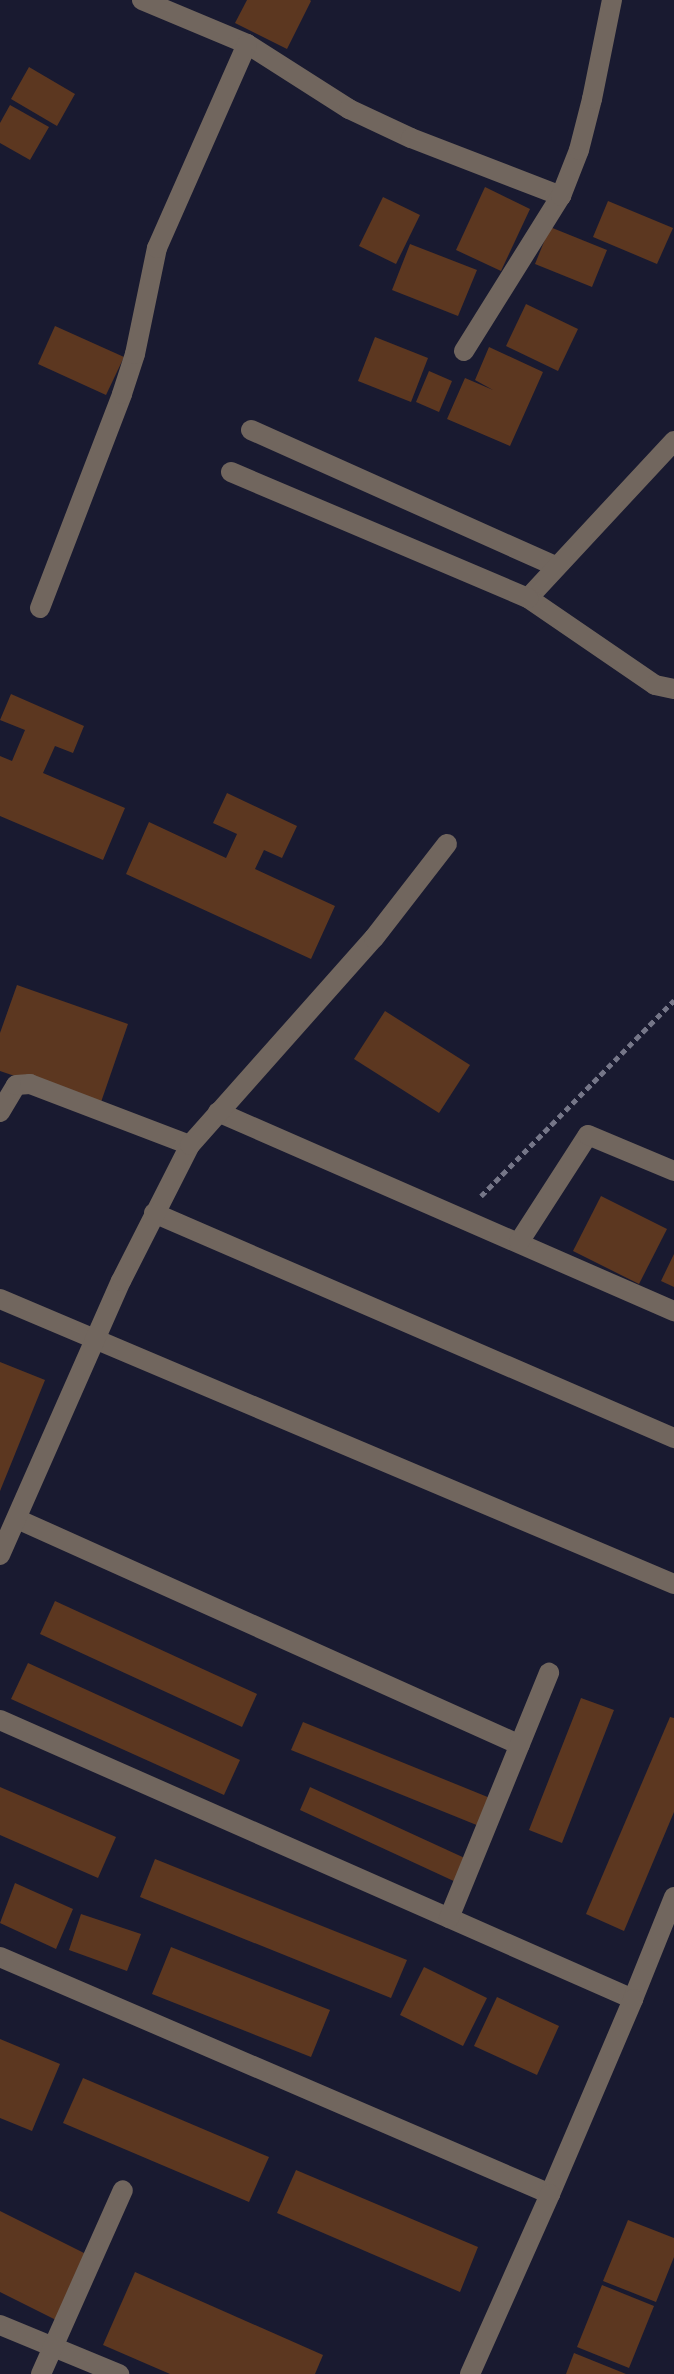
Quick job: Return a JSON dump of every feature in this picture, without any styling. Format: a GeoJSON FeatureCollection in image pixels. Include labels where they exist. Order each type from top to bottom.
{"type":"FeatureCollection","features":[{"type":"Feature","properties":{"kind":"street"},"geometry":{"type":"LineString","coordinates":[[142,0],[247,44],[349,109],[411,138],[561,196]]}},
{"type":"Feature","properties":{"kind":"street"},"geometry":{"type":"LineString","coordinates":[[464,351],[561,196],[579,150],[612,0]]}},
{"type":"Feature","properties":{"kind":"street"},"geometry":{"type":"LineString","coordinates":[[40,608],[135,354],[157,248],[247,44]]}},
{"type":"Feature","properties":{"kind":"street"},"geometry":{"type":"LineString","coordinates":[[251,430],[555,566]]}},
{"type":"Feature","properties":{"kind":"street"},"geometry":{"type":"LineString","coordinates":[[528,598],[674,441]]}},
{"type":"Feature","properties":{"kind":"street"},"geometry":{"type":"LineString","coordinates":[[231,472],[528,598],[655,685],[674,689]]}},
{"type":"Feature","properties":{"kind":"street"},"geometry":{"type":"LineString","coordinates":[[0,1555],[94,1340],[190,1145],[374,938],[447,844]]}},
{"type":"Feature","properties":{"kind":"street"},"geometry":{"type":"LineString","coordinates":[[0,1112],[16,1085],[30,1084],[190,1145]]}},
{"type":"Feature","properties":{"kind":"street"},"geometry":{"type":"LineString","coordinates":[[218,1112],[674,1311]]}},
{"type":"Feature","properties":{"kind":"street"},"geometry":{"type":"LineString","coordinates":[[519,1242],[588,1135],[674,1171]]}},
{"type":"Feature","properties":{"kind":"street"},"geometry":{"type":"LineString","coordinates":[[154,1213],[674,1438]]}},
{"type":"Feature","properties":{"kind":"street"},"geometry":{"type":"LineString","coordinates":[[0,1299],[674,1584]]}},
{"type":"Feature","properties":{"kind":"street"},"geometry":{"type":"LineString","coordinates":[[17,1519],[520,1745]]}},
{"type":"Feature","properties":{"kind":"street"},"geometry":{"type":"LineString","coordinates":[[449,1918],[549,1673]]}},
{"type":"Feature","properties":{"kind":"street"},"geometry":{"type":"LineString","coordinates":[[0,1720],[633,1999]]}},
{"type":"Feature","properties":{"kind":"street"},"geometry":{"type":"LineString","coordinates":[[470,2374],[550,2194],[674,1897]]}},
{"type":"Feature","properties":{"kind":"street"},"geometry":{"type":"LineString","coordinates":[[0,1957],[550,2194]]}},
{"type":"Feature","properties":{"kind":"street"},"geometry":{"type":"LineString","coordinates":[[41,2374],[123,2190]]}},
{"type":"Feature","properties":{"kind":"street"},"geometry":{"type":"LineString","coordinates":[[0,2325],[119,2374]]}},
{"type":"Feature","properties":{"kind":"path"},"geometry":{"type":"LineString","coordinates":[[460,1218],[674,1000]]}},
{"type":"Feature","properties":{"kind":"building"},"geometry":{"type":"Polygon","coordinates":[[[247,0],[311,1],[287,49],[235,23],[247,0]]]}},
{"type":"Feature","properties":{"kind":"building"},"geometry":{"type":"Polygon","coordinates":[[[29,67],[75,94],[57,126],[11,99],[29,67]]]}},
{"type":"Feature","properties":{"kind":"building"},"geometry":{"type":"Polygon","coordinates":[[[10,105],[49,127],[30,160],[0,143],[0,123],[10,105]]]}},
{"type":"Feature","properties":{"kind":"building"},"geometry":{"type":"Polygon","coordinates":[[[485,187],[530,209],[501,271],[456,250],[485,187]]]}},
{"type":"Feature","properties":{"kind":"building"},"geometry":{"type":"Polygon","coordinates":[[[383,197],[420,215],[396,264],[359,246],[383,197]]]}},
{"type":"Feature","properties":{"kind":"building"},"geometry":{"type":"Polygon","coordinates":[[[608,201],[673,228],[657,264],[593,237],[608,201]]]}},
{"type":"Feature","properties":{"kind":"building"},"geometry":{"type":"Polygon","coordinates":[[[550,227],[607,250],[592,287],[535,264],[550,227]]]}},
{"type":"Feature","properties":{"kind":"building"},"geometry":{"type":"Polygon","coordinates":[[[410,244],[477,270],[458,316],[392,290],[410,244]]]}},
{"type":"Feature","properties":{"kind":"building"},"geometry":{"type":"Polygon","coordinates":[[[526,304],[578,329],[558,371],[506,346],[526,304]]]}},
{"type":"Feature","properties":{"kind":"building"},"geometry":{"type":"Polygon","coordinates":[[[55,326],[124,357],[106,395],[38,364],[55,326]]]}},
{"type":"Feature","properties":{"kind":"building"},"geometry":{"type":"Polygon","coordinates":[[[375,337],[428,358],[411,402],[358,381],[375,337]]]}},
{"type":"Feature","properties":{"kind":"building"},"geometry":{"type":"Polygon","coordinates":[[[489,347],[543,372],[510,446],[447,419],[465,378],[493,390],[475,380],[489,347]]]}},
{"type":"Feature","properties":{"kind":"building"},"geometry":{"type":"Polygon","coordinates":[[[429,371],[452,381],[439,412],[416,402],[429,371]]]}},
{"type":"Feature","properties":{"kind":"building"},"geometry":{"type":"Polygon","coordinates":[[[11,694],[84,726],[73,753],[55,746],[43,773],[125,808],[103,860],[0,816],[0,756],[12,761],[25,730],[0,720],[11,694]]]}},
{"type":"Feature","properties":{"kind":"building"},"geometry":{"type":"Polygon","coordinates":[[[227,793],[297,826],[282,858],[264,850],[255,869],[335,906],[311,959],[126,874],[149,822],[226,858],[237,834],[213,823],[227,793]]]}},
{"type":"Feature","properties":{"kind":"building"},"geometry":{"type":"Polygon","coordinates":[[[17,985],[128,1024],[100,1105],[0,1071],[0,1033],[17,985]]]}},
{"type":"Feature","properties":{"kind":"building"},"geometry":{"type":"Polygon","coordinates":[[[385,1011],[470,1065],[439,1113],[354,1059],[385,1011]]]}},
{"type":"Feature","properties":{"kind":"building"},"geometry":{"type":"Polygon","coordinates":[[[601,1196],[667,1229],[639,1284],[573,1251],[601,1196]]]}},
{"type":"Feature","properties":{"kind":"building"},"geometry":{"type":"Polygon","coordinates":[[[674,1254],[674,1287],[661,1281],[674,1254]]]}},
{"type":"Feature","properties":{"kind":"building"},"geometry":{"type":"Polygon","coordinates":[[[0,1362],[45,1380],[0,1491],[0,1362]]]}},
{"type":"Feature","properties":{"kind":"building"},"geometry":{"type":"Polygon","coordinates":[[[55,1601],[257,1694],[242,1727],[40,1634],[55,1601]]]}},
{"type":"Feature","properties":{"kind":"building"},"geometry":{"type":"Polygon","coordinates":[[[28,1663],[240,1760],[224,1795],[11,1699],[28,1663]]]}},
{"type":"Feature","properties":{"kind":"building"},"geometry":{"type":"Polygon","coordinates":[[[581,1698],[614,1710],[562,1843],[529,1830],[581,1698]]]}},
{"type":"Feature","properties":{"kind":"building"},"geometry":{"type":"Polygon","coordinates":[[[670,1717],[674,1718],[674,1812],[624,1931],[586,1914],[670,1717]]]}},
{"type":"Feature","properties":{"kind":"building"},"geometry":{"type":"Polygon","coordinates":[[[303,1722],[495,1800],[484,1828],[291,1750],[303,1722]]]}},
{"type":"Feature","properties":{"kind":"building"},"geometry":{"type":"Polygon","coordinates":[[[0,1787],[116,1837],[98,1878],[0,1835],[0,1787]]]}},
{"type":"Feature","properties":{"kind":"building"},"geometry":{"type":"Polygon","coordinates":[[[310,1787],[469,1860],[458,1883],[300,1810],[310,1787]]]}},
{"type":"Feature","properties":{"kind":"building"},"geometry":{"type":"Polygon","coordinates":[[[155,1859],[407,1960],[391,1998],[140,1897],[155,1859]]]}},
{"type":"Feature","properties":{"kind":"building"},"geometry":{"type":"Polygon","coordinates":[[[15,1883],[73,1909],[56,1949],[0,1923],[15,1883]]]}},
{"type":"Feature","properties":{"kind":"building"},"geometry":{"type":"Polygon","coordinates":[[[81,1914],[141,1934],[127,1971],[69,1950],[81,1914]]]}},
{"type":"Feature","properties":{"kind":"building"},"geometry":{"type":"Polygon","coordinates":[[[171,1947],[330,2010],[311,2057],[152,1994],[171,1947]]]}},
{"type":"Feature","properties":{"kind":"building"},"geometry":{"type":"Polygon","coordinates":[[[424,1967],[487,1998],[463,2046],[400,2015],[424,1967]]]}},
{"type":"Feature","properties":{"kind":"building"},"geometry":{"type":"Polygon","coordinates":[[[497,1997],[559,2026],[537,2075],[474,2046],[497,1997]]]}},
{"type":"Feature","properties":{"kind":"building"},"geometry":{"type":"Polygon","coordinates":[[[0,2039],[60,2064],[32,2131],[0,2118],[0,2039]]]}},
{"type":"Feature","properties":{"kind":"building"},"geometry":{"type":"Polygon","coordinates":[[[83,2078],[269,2157],[249,2202],[63,2123],[83,2078]]]}},
{"type":"Feature","properties":{"kind":"building"},"geometry":{"type":"Polygon","coordinates":[[[296,2170],[478,2247],[460,2292],[277,2213],[296,2170]]]}},
{"type":"Feature","properties":{"kind":"building"},"geometry":{"type":"Polygon","coordinates":[[[0,2211],[92,2257],[60,2322],[0,2292],[0,2211]]]}},
{"type":"Feature","properties":{"kind":"building"},"geometry":{"type":"Polygon","coordinates":[[[628,2220],[674,2238],[674,2257],[656,2302],[603,2281],[628,2220]]]}},
{"type":"Feature","properties":{"kind":"building"},"geometry":{"type":"Polygon","coordinates":[[[135,2272],[323,2355],[315,2374],[170,2374],[103,2345],[135,2272]]]}},
{"type":"Feature","properties":{"kind":"building"},"geometry":{"type":"Polygon","coordinates":[[[602,2285],[654,2306],[629,2368],[577,2347],[602,2285]]]}},
{"type":"Feature","properties":{"kind":"building"},"geometry":{"type":"Polygon","coordinates":[[[574,2353],[626,2374],[566,2374],[574,2353]]]}}]}
